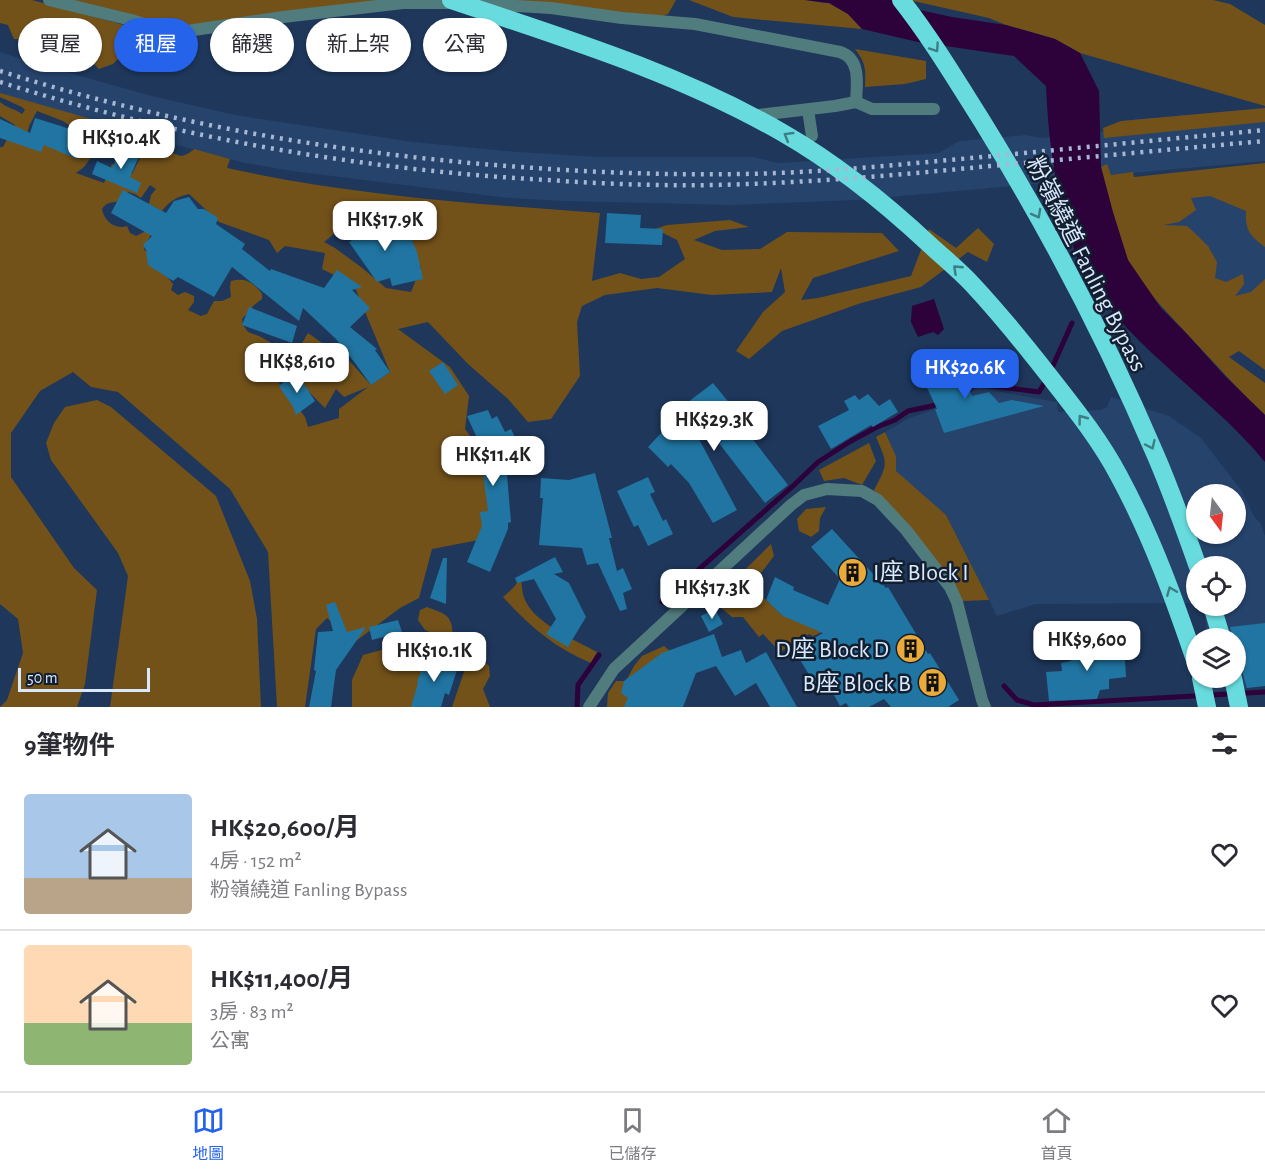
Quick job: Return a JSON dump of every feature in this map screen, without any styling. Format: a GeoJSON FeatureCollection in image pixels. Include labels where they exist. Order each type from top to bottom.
{"type":"FeatureCollection","features":[{"type":"Feature","properties":{"kind":"highway"},"geometry":{"type":"LineString","coordinates":[[451,0],[581,43],[703,92],[784,133],[830,163],[890,208],[970,282],[1012,329],[1085,422],[1118,473],[1143,524],[1186,634]]}},
{"type":"Feature","properties":{"kind":"highway","name":"粉嶺繞道 Fanling Bypass"},"geometry":{"type":"LineString","coordinates":[[901,0],[948,68],[1011,168],[1060,255],[1156,457],[1194,556]]}},
{"type":"Feature","properties":{"kind":"highway"},"geometry":{"type":"LineString","coordinates":[[1203,688],[1207,707]]}},
{"type":"Feature","properties":{"kind":"highway"},"geometry":{"type":"LineString","coordinates":[[1235,688],[1239,707]]}},
{"type":"Feature","properties":{"kind":"street"},"geometry":{"type":"LineString","coordinates":[[49,0],[157,28],[187,31],[403,3],[475,3],[695,24],[848,55],[853,60],[856,73],[856,102]]}},
{"type":"Feature","properties":{"kind":"street"},"geometry":{"type":"LineString","coordinates":[[717,108],[751,116],[856,102],[872,109],[934,109]]}},
{"type":"Feature","properties":{"kind":"street"},"geometry":{"type":"LineString","coordinates":[[808,110],[812,136]]}},
{"type":"Feature","properties":{"kind":"street"},"geometry":{"type":"LineString","coordinates":[[589,707],[614,669],[791,505],[804,495],[827,489],[862,492],[878,500],[906,530],[950,587],[957,602],[985,707]]}},
{"type":"Feature","properties":{"kind":"shaded area"},"geometry":{"type":"Polygon","coordinates":[[[0,0],[32,0],[98,18],[18,18],[18,39],[14,39],[8,25],[0,23],[0,0]]]}},
{"type":"Feature","properties":{"kind":"shaded area"},"geometry":{"type":"Polygon","coordinates":[[[59,0],[676,0],[668,14],[649,20],[453,3],[294,20],[210,18],[210,29],[198,30],[198,18],[133,18],[59,0]]]}},
{"type":"Feature","properties":{"kind":"shaded area"},"geometry":{"type":"Polygon","coordinates":[[[689,0],[805,0],[829,3],[848,14],[862,29],[733,17],[689,0]]]}},
{"type":"Feature","properties":{"kind":"shaded area"},"geometry":{"type":"Polygon","coordinates":[[[805,0],[898,0],[906,7],[1006,25],[1055,39],[1080,53],[1099,91],[1101,167],[1128,260],[1161,308],[1265,415],[1265,462],[1229,423],[1128,329],[1089,279],[1075,252],[1059,195],[1050,141],[1046,86],[1014,56],[918,42],[862,29],[848,14],[829,3],[805,0]]]}},
{"type":"Feature","properties":{"kind":"shaded area"},"geometry":{"type":"Polygon","coordinates":[[[909,0],[1213,0],[1230,4],[1265,25],[1265,106],[1080,53],[1055,39],[989,18],[909,0]]]}},
{"type":"Feature","properties":{"kind":"shaded area"},"geometry":{"type":"Polygon","coordinates":[[[102,19],[114,22],[113,64],[102,68],[102,19]]]}},
{"type":"Feature","properties":{"kind":"shaded area"},"geometry":{"type":"Polygon","coordinates":[[[855,49],[926,61],[926,79],[905,84],[865,87],[864,67],[855,49]]]}},
{"type":"Feature","properties":{"kind":"shaded area"},"geometry":{"type":"Polygon","coordinates":[[[0,52],[18,58],[18,72],[66,72],[148,95],[235,115],[413,142],[598,157],[754,157],[778,163],[939,153],[959,141],[1026,135],[1042,138],[1103,132],[1121,121],[1265,108],[1265,161],[1111,175],[1106,165],[1056,182],[858,200],[733,205],[563,201],[508,198],[245,163],[0,97],[0,52]]]}},
{"type":"Feature","properties":{"kind":"shaded area"},"geometry":{"type":"Polygon","coordinates":[[[0,93],[144,134],[147,141],[181,156],[194,149],[230,159],[227,168],[273,177],[366,192],[600,213],[592,281],[620,273],[641,279],[659,277],[685,259],[677,240],[655,229],[667,225],[730,220],[749,227],[715,231],[694,240],[722,250],[760,249],[787,232],[882,233],[899,251],[813,278],[801,300],[911,276],[929,229],[956,248],[978,228],[994,244],[987,262],[968,252],[921,287],[861,303],[782,331],[749,359],[736,351],[763,312],[785,292],[781,268],[772,292],[712,295],[657,288],[605,295],[582,306],[577,322],[580,376],[551,419],[528,422],[508,399],[468,364],[428,322],[398,329],[450,367],[469,396],[465,429],[502,478],[489,538],[432,549],[419,598],[400,608],[356,641],[327,618],[316,629],[305,707],[277,707],[268,552],[230,489],[118,392],[91,387],[73,372],[40,391],[11,433],[11,477],[74,568],[97,590],[85,684],[77,707],[0,707],[7,700],[23,653],[18,619],[0,604],[0,147],[3,147],[15,125],[0,116],[0,102],[22,114],[25,110],[0,97],[0,93]],[[37,111],[26,138],[56,146],[77,131],[63,121],[37,111]],[[105,138],[84,167],[76,173],[104,183],[112,164],[132,174],[142,154],[105,138]],[[150,185],[141,198],[128,192],[121,200],[105,205],[102,209],[103,213],[114,226],[127,226],[130,233],[136,236],[148,230],[151,234],[144,249],[173,284],[171,290],[178,295],[185,292],[194,296],[194,302],[188,310],[201,316],[207,314],[214,301],[222,301],[231,297],[231,281],[245,280],[253,284],[262,294],[262,299],[242,319],[248,332],[284,350],[298,350],[308,333],[325,345],[336,346],[371,385],[390,372],[354,285],[322,269],[325,253],[285,246],[277,253],[269,240],[219,222],[189,194],[174,200],[162,211],[149,204],[151,195],[156,189],[150,185]],[[356,225],[340,229],[324,242],[361,267],[386,288],[411,292],[421,267],[369,229],[356,225]],[[289,372],[278,382],[305,417],[308,427],[339,418],[339,409],[368,387],[344,397],[336,389],[325,408],[289,372]]]}},
{"type":"Feature","properties":{"kind":"shaded area"},"geometry":{"type":"Polygon","coordinates":[[[1265,108],[1265,122],[1104,138],[1103,128],[1121,121],[1265,108]]]}},
{"type":"Feature","properties":{"kind":"shaded area"},"geometry":{"type":"Polygon","coordinates":[[[1265,163],[1265,247],[1250,232],[1246,223],[1246,211],[1210,196],[1191,198],[1196,210],[1179,222],[1163,225],[1187,226],[1208,246],[1217,262],[1215,278],[1226,282],[1243,274],[1244,284],[1235,296],[1251,292],[1265,279],[1265,370],[1239,351],[1229,357],[1265,383],[1265,415],[1140,281],[1119,238],[1101,167],[1107,164],[1111,175],[1133,172],[1134,177],[1265,163]]]}},
{"type":"Feature","properties":{"kind":"shaded area"},"geometry":{"type":"Polygon","coordinates":[[[1245,185],[1265,214],[1265,292],[1243,309],[1148,223],[1137,195],[1245,185]]]}},
{"type":"Feature","properties":{"kind":"shaded area"},"geometry":{"type":"Polygon","coordinates":[[[934,299],[944,329],[938,335],[933,332],[918,337],[911,322],[912,306],[934,299]]]}},
{"type":"Feature","properties":{"kind":"shaded area"},"geometry":{"type":"Polygon","coordinates":[[[979,388],[1057,402],[1058,412],[1100,410],[1107,407],[1111,397],[1169,416],[1201,438],[1236,484],[1186,484],[1186,544],[1246,544],[1246,500],[1261,524],[1265,536],[1265,686],[1203,693],[1203,688],[1246,688],[1246,628],[1206,628],[1206,616],[1246,616],[1246,556],[1186,556],[1186,603],[1036,604],[997,616],[946,515],[888,480],[896,456],[885,432],[909,418],[942,407],[979,388]]]}},
{"type":"Feature","properties":{"kind":"shaded area"},"geometry":{"type":"Polygon","coordinates":[[[97,400],[111,407],[216,496],[250,581],[257,619],[261,707],[110,707],[128,576],[118,553],[51,460],[46,443],[54,423],[65,407],[97,400]]]}},
{"type":"Feature","properties":{"kind":"shaded area"},"geometry":{"type":"Polygon","coordinates":[[[885,432],[896,456],[896,471],[946,515],[989,600],[962,601],[950,577],[874,490],[885,464],[876,437],[885,432]]]}},
{"type":"Feature","properties":{"kind":"shaded area"},"geometry":{"type":"Polygon","coordinates":[[[869,443],[876,461],[862,485],[844,478],[824,481],[819,470],[869,443]]]}},
{"type":"Feature","properties":{"kind":"shaded area"},"geometry":{"type":"Polygon","coordinates":[[[826,507],[820,518],[819,531],[811,537],[799,531],[797,519],[806,509],[826,507]]]}},
{"type":"Feature","properties":{"kind":"shaded area"},"geometry":{"type":"Polygon","coordinates":[[[771,544],[774,556],[748,590],[764,598],[782,615],[838,625],[813,636],[809,634],[780,652],[763,634],[759,637],[743,617],[732,617],[713,601],[771,544]]]}},
{"type":"Feature","properties":{"kind":"shaded area"},"geometry":{"type":"Polygon","coordinates":[[[521,578],[526,602],[532,610],[548,625],[597,652],[591,663],[543,635],[503,597],[521,578]]]}},
{"type":"Feature","properties":{"kind":"shaded area"},"geometry":{"type":"Polygon","coordinates":[[[427,607],[448,617],[453,638],[468,642],[471,633],[478,656],[489,666],[490,676],[483,689],[490,707],[452,707],[466,666],[441,651],[444,639],[425,630],[418,620],[420,610],[427,607]]]}},
{"type":"Feature","properties":{"kind":"shaded area"},"geometry":{"type":"Polygon","coordinates":[[[411,642],[439,654],[417,707],[352,707],[352,680],[363,655],[411,642]]]}},
{"type":"Feature","properties":{"kind":"shaded area"},"geometry":{"type":"Polygon","coordinates":[[[664,646],[677,657],[645,707],[607,707],[608,693],[616,681],[626,681],[642,656],[664,646]]]}},
{"type":"Feature","properties":{"kind":"building"},"geometry":{"type":"Polygon","coordinates":[[[35,118],[83,133],[78,144],[82,146],[77,159],[44,145],[41,152],[0,138],[0,119],[30,133],[35,118]]]}},
{"type":"Feature","properties":{"kind":"building"},"geometry":{"type":"Polygon","coordinates":[[[122,146],[141,152],[130,177],[141,183],[137,193],[92,174],[97,161],[112,168],[122,146]]]}},
{"type":"Feature","properties":{"kind":"building"},"geometry":{"type":"Polygon","coordinates":[[[123,190],[166,213],[174,201],[189,197],[198,209],[204,209],[218,218],[216,224],[245,244],[242,249],[270,271],[271,269],[324,288],[337,270],[362,287],[352,290],[370,308],[350,327],[377,349],[375,350],[390,372],[371,385],[336,339],[303,308],[299,321],[232,267],[214,297],[178,277],[173,281],[148,265],[143,245],[152,236],[111,213],[123,190]]]}},
{"type":"Feature","properties":{"kind":"building"},"geometry":{"type":"Polygon","coordinates":[[[374,213],[379,225],[397,230],[400,240],[411,238],[417,252],[423,279],[392,286],[390,278],[377,282],[349,242],[355,238],[347,222],[374,213]]]}},
{"type":"Feature","properties":{"kind":"building"},"geometry":{"type":"Polygon","coordinates":[[[607,213],[641,215],[640,228],[663,229],[662,245],[605,243],[607,213]]]}},
{"type":"Feature","properties":{"kind":"building"},"geometry":{"type":"Polygon","coordinates":[[[249,307],[297,326],[292,343],[242,325],[249,307]]]}},
{"type":"Feature","properties":{"kind":"building"},"geometry":{"type":"Polygon","coordinates":[[[955,360],[972,396],[989,392],[999,403],[1012,400],[1044,406],[944,433],[935,409],[937,409],[921,375],[955,360]]]}},
{"type":"Feature","properties":{"kind":"building"},"geometry":{"type":"Polygon","coordinates":[[[443,362],[458,385],[445,394],[429,371],[443,362]]]}},
{"type":"Feature","properties":{"kind":"building"},"geometry":{"type":"Polygon","coordinates":[[[292,375],[296,381],[300,378],[315,401],[296,415],[279,386],[292,375]]]}},
{"type":"Feature","properties":{"kind":"building"},"geometry":{"type":"Polygon","coordinates":[[[713,383],[731,405],[728,407],[788,485],[765,503],[702,421],[693,428],[737,510],[713,523],[689,483],[671,464],[668,467],[648,447],[664,430],[660,426],[671,415],[713,383]]]}},
{"type":"Feature","properties":{"kind":"building"},"geometry":{"type":"Polygon","coordinates":[[[868,394],[879,406],[890,399],[898,412],[831,449],[818,426],[849,410],[844,401],[855,395],[859,400],[868,394]]]}},
{"type":"Feature","properties":{"kind":"building"},"geometry":{"type":"Polygon","coordinates":[[[488,410],[492,419],[497,416],[505,432],[511,429],[518,443],[512,446],[518,469],[507,475],[511,522],[508,523],[508,529],[490,572],[467,562],[482,526],[480,512],[488,511],[483,473],[492,471],[467,416],[488,410]]]}},
{"type":"Feature","properties":{"kind":"building"},"geometry":{"type":"Polygon","coordinates":[[[595,473],[612,538],[609,538],[617,571],[623,568],[632,589],[623,593],[627,609],[620,611],[598,563],[587,565],[582,548],[539,545],[543,498],[540,498],[541,478],[569,480],[595,473]]]}},
{"type":"Feature","properties":{"kind":"building"},"geometry":{"type":"Polygon","coordinates":[[[648,477],[655,492],[650,494],[663,521],[666,519],[673,534],[648,546],[638,525],[634,527],[617,491],[648,477]]]}},
{"type":"Feature","properties":{"kind":"building"},"geometry":{"type":"Polygon","coordinates":[[[832,529],[886,588],[888,587],[959,700],[948,707],[891,707],[884,699],[869,707],[849,707],[846,703],[840,706],[829,686],[819,691],[794,650],[823,633],[783,616],[766,600],[775,577],[794,587],[793,590],[828,605],[840,579],[811,547],[832,529]]]}},
{"type":"Feature","properties":{"kind":"building"},"geometry":{"type":"Polygon","coordinates":[[[555,557],[563,572],[554,574],[569,583],[586,617],[568,647],[546,634],[556,619],[534,579],[517,583],[515,578],[555,557]]]}},
{"type":"Feature","properties":{"kind":"building"},"geometry":{"type":"Polygon","coordinates":[[[443,558],[447,558],[446,604],[430,598],[443,558]]]}},
{"type":"Feature","properties":{"kind":"building"},"geometry":{"type":"Polygon","coordinates":[[[335,602],[347,632],[366,627],[336,670],[331,707],[309,707],[316,671],[314,670],[318,632],[333,631],[326,605],[335,602]]]}},
{"type":"Feature","properties":{"kind":"building"},"geometry":{"type":"Polygon","coordinates":[[[715,609],[723,624],[709,632],[701,616],[715,609]]]}},
{"type":"Feature","properties":{"kind":"building"},"geometry":{"type":"Polygon","coordinates":[[[398,620],[402,632],[372,640],[369,627],[398,620]]]}},
{"type":"Feature","properties":{"kind":"building"},"geometry":{"type":"Polygon","coordinates":[[[1265,623],[1265,686],[1247,688],[1246,628],[1230,627],[1265,623]]]}},
{"type":"Feature","properties":{"kind":"building"},"geometry":{"type":"Polygon","coordinates":[[[714,634],[722,657],[741,650],[746,663],[766,652],[797,707],[770,707],[756,683],[735,696],[716,666],[696,673],[683,707],[624,707],[628,698],[621,693],[624,681],[662,653],[714,634]]]}},
{"type":"Feature","properties":{"kind":"building"},"geometry":{"type":"Polygon","coordinates":[[[1072,643],[1124,643],[1126,677],[1109,679],[1109,689],[1100,690],[1097,699],[1049,701],[1046,672],[1062,671],[1061,663],[1071,661],[1072,643]]]}},
{"type":"Feature","properties":{"kind":"building"},"geometry":{"type":"Polygon","coordinates":[[[428,653],[458,667],[449,695],[445,693],[441,707],[411,707],[417,682],[428,653]]]}},
{"type":"Feature","properties":{"kind":"waterway"},"geometry":{"type":"LineString","coordinates":[[1051,370],[1072,323]]}},
{"type":"Feature","properties":{"kind":"waterway"},"geometry":{"type":"LineString","coordinates":[[964,391],[976,384],[1039,392],[1047,379]]}},
{"type":"Feature","properties":{"kind":"waterway"},"geometry":{"type":"LineString","coordinates":[[662,602],[818,462],[851,441],[895,420],[908,411],[940,403]]}},
{"type":"Feature","properties":{"kind":"waterway"},"geometry":{"type":"LineString","coordinates":[[577,707],[578,685],[599,655]]}},
{"type":"Feature","properties":{"kind":"waterway"},"geometry":{"type":"LineString","coordinates":[[1004,686],[1017,700],[1034,705],[1265,692]]}},
{"type":"Feature","properties":{"kind":"railway"},"geometry":{"type":"LineString","coordinates":[[0,71],[132,108],[265,136],[400,156],[587,171],[715,174],[827,170],[1265,130]]}},
{"type":"Feature","properties":{"kind":"railway"},"geometry":{"type":"LineString","coordinates":[[0,82],[134,120],[271,148],[409,168],[611,184],[715,185],[818,180],[1265,141]]}},
{"type":"Feature","properties":{"kind":"place","name":"I座 Block I"},"geometry":{"type":"Point","coordinates":[852,572]}},
{"type":"Feature","properties":{"kind":"place","name":"D座 Block D"},"geometry":{"type":"Point","coordinates":[910,649]}},
{"type":"Feature","properties":{"kind":"place","name":"B座 Block B"},"geometry":{"type":"Point","coordinates":[932,683]}}]}
